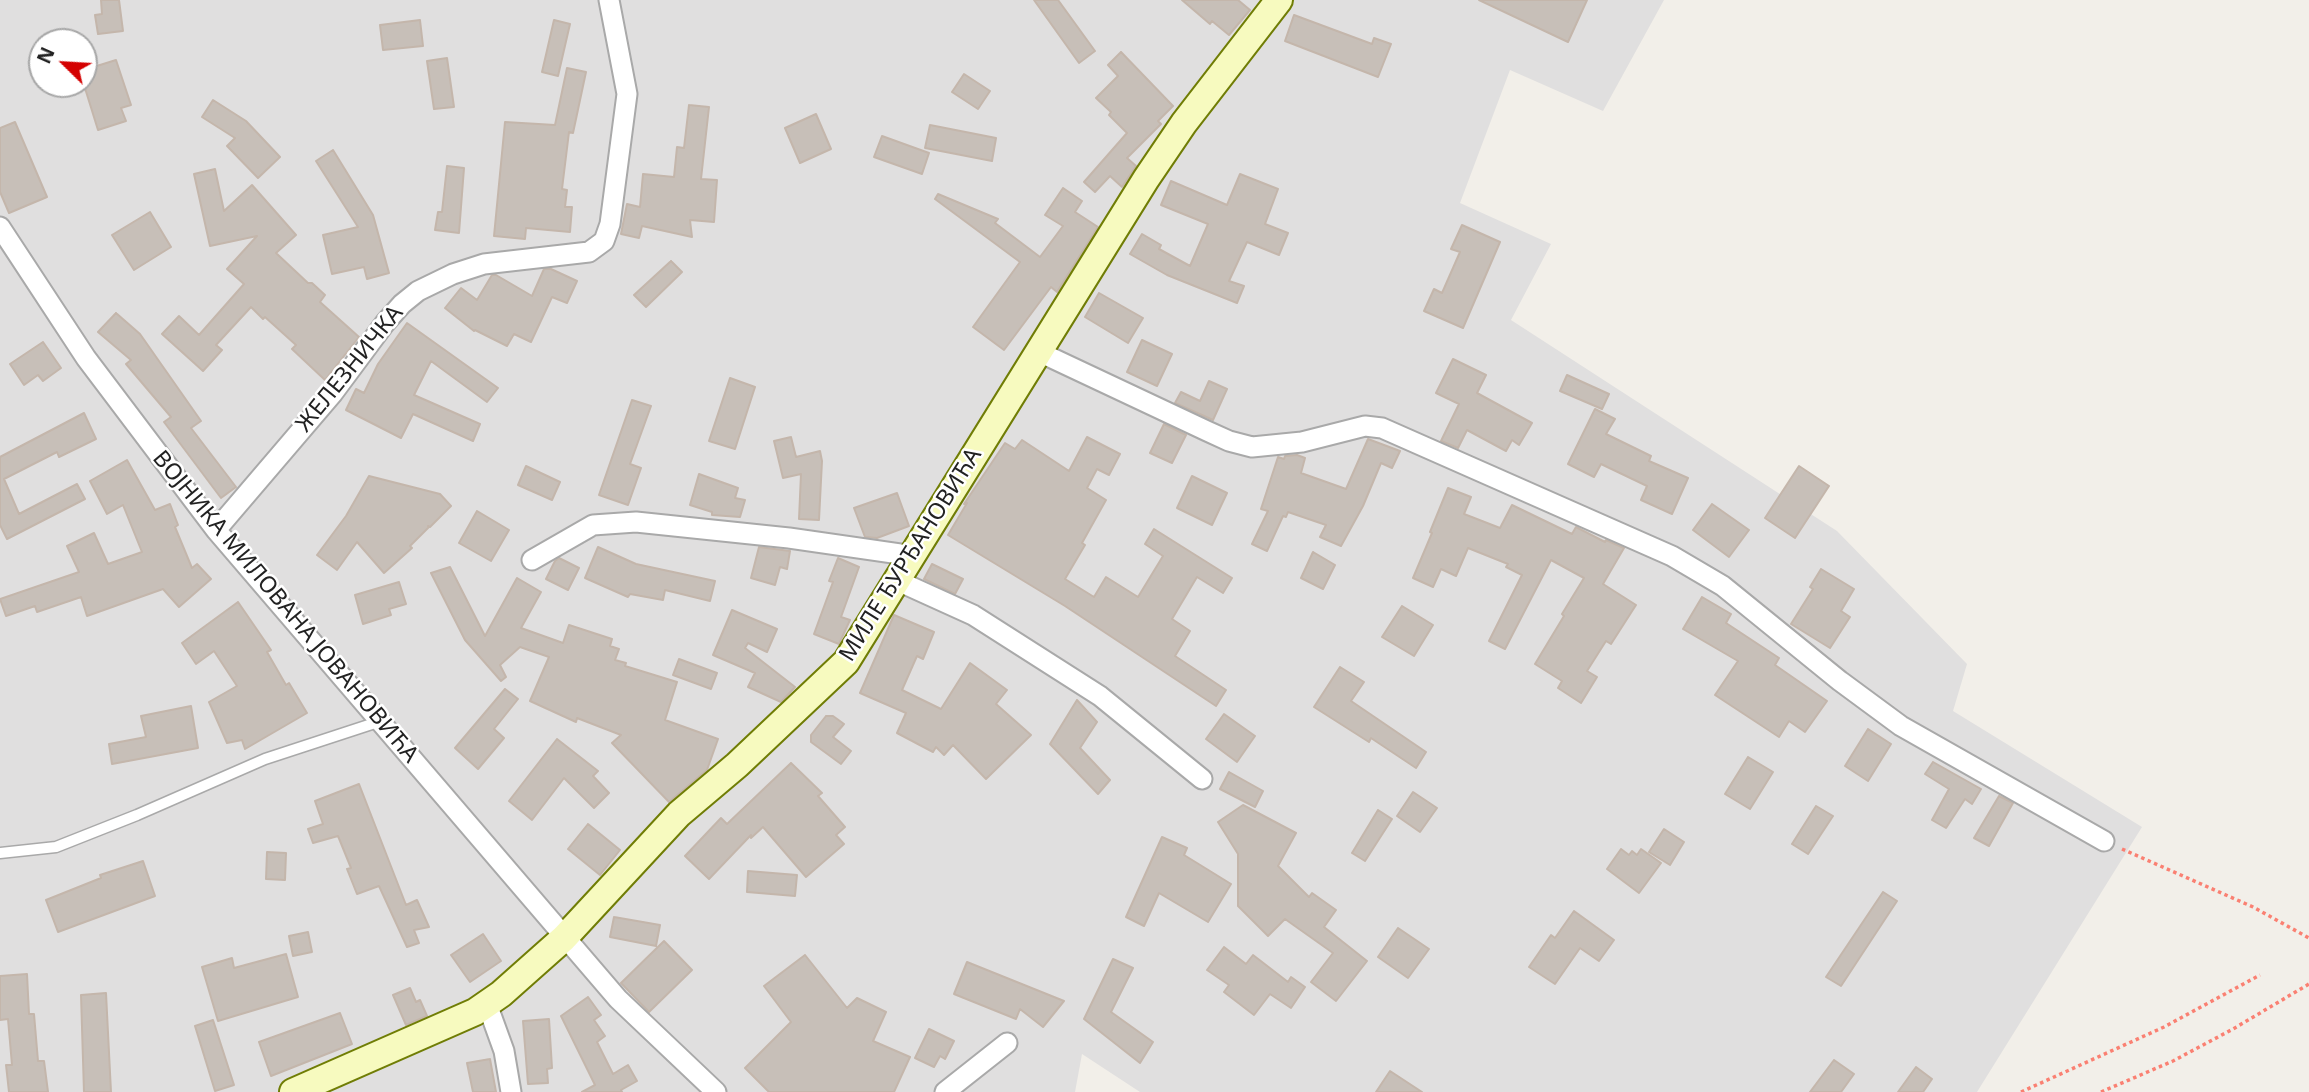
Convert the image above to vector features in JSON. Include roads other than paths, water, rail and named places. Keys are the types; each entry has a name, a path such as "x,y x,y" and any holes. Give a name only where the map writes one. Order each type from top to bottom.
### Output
{"street":[{"name":"ЖЕЛЕЗНИЧКА","path":"216,530 333,393 385,323 418,291 453,274 484,264 589,252 604,241 615,197 627,94 609,0"},
{"name":"МИЛЕ ЂУРЂАНОВИЋА","path":"293,1092 475,1012 487,1004 564,939 679,814 758,747 846,662 914,556 1037,351 1184,123 1279,0"},
{"name":"ВОЈНИКА МИЛОВАНА ЈОВАНОВИЋА","path":"0,227 86,358 216,530 564,939 618,999 716,1092"},
{"path":"1037,351 1229,441 1252,447 1302,442 1365,426 1382,429 1672,556 1723,586 1840,681 1901,726 2104,841"},
{"path":"532,560 593,525 636,522 789,538 914,556"},
{"path":"898,581 973,615 1100,696 1202,779"},
{"path":"487,1004 503,1051 511,1092"},
{"path":"945,1092 1007,1043"}],"lane":[{"path":"0,853 57,847 137,816 265,759 378,722"}]}
